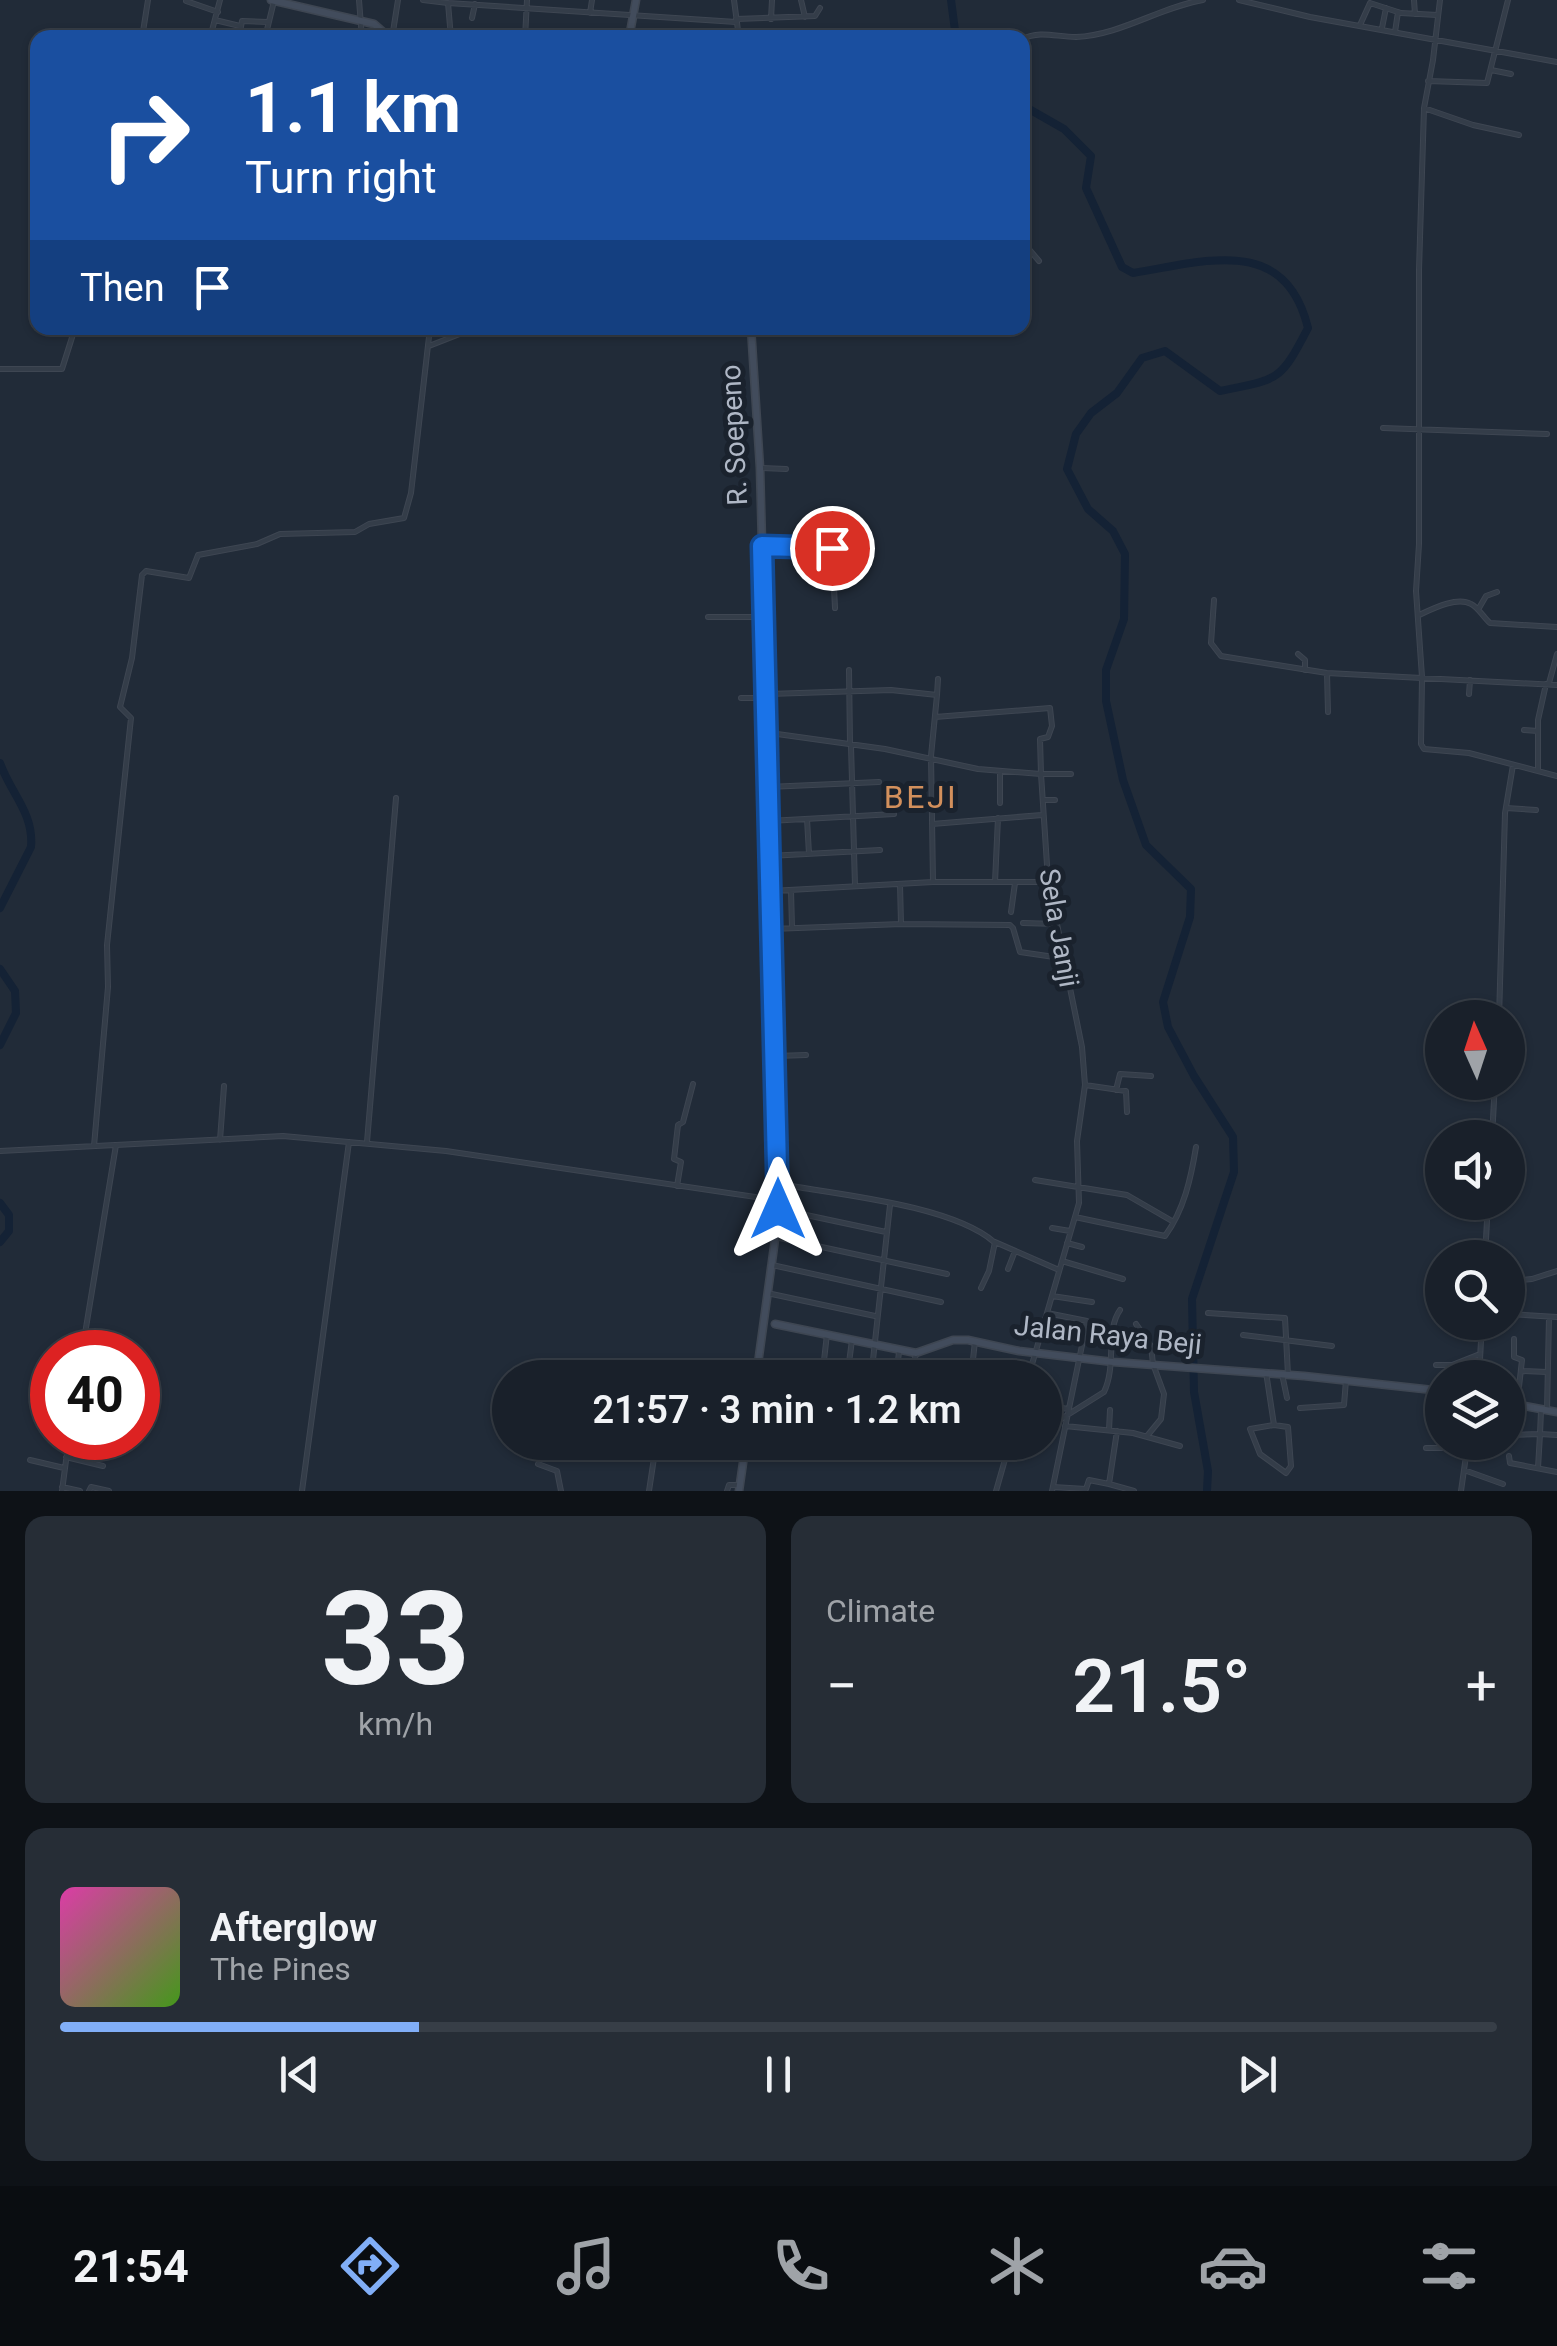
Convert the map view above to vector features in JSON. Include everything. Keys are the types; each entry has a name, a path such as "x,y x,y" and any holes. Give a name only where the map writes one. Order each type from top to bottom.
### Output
{"street":[{"path":"143,30 148,0"},
{"path":"212,30 220,0"},
{"path":"266,30 273,0 392,27"},
{"path":"359,0 361,30"},
{"path":"392,30 398,0"},
{"path":"423,0 736,21 815,16 820,8"},
{"path":"526,30 527,0"},
{"path":"590,13 592,0"},
{"path":"630,30 636,0"},
{"path":"734,0 738,30"},
{"path":"771,19 772,0"},
{"path":"801,0 805,17"},
{"path":"1030,36 1040,32 1074,37 1091,34 1203,0"},
{"path":"1239,0 1557,61"},
{"path":"1414,0 1414,14"},
{"path":"1440,0 1436,61 1424,108 1418,308 1416,592 1424,749 1469,753 1557,776"},
{"path":"1428,81 1486,83 1508,0"},
{"path":"186,1 218,12"},
{"path":"448,2 450,30"},
{"path":"472,18 478,3"},
{"path":"1360,26 1368,4 1437,16"},
{"path":"1381,29 1386,8"},
{"path":"1395,32 1398,12"},
{"path":"215,20 241,26"},
{"path":"241,30 244,21 268,22"},
{"path":"379,26 383,30"},
{"path":"1490,70 1511,74"},
{"path":"1424,108 1519,135"},
{"path":"1030,250 1039,261"},
{"path":"0,369 62,369 74,335"},
{"path":"94,1146 108,986 107,945 131,718 120,709 134,645 142,575 146,571 189,578 198,555 257,544 280,534 354,532 369,524 404,518 411,492 429,335"},
{"path":"428,346 457,335"},
{"name":"R. Soepeno","path":"751,335 760,468 779,1184 758,1360"},
{"path":"1383,428 1546,434"},
{"path":"760,468 786,468"},
{"path":"762,546 831,548 835,608"},
{"path":"1478,610 1486,596 1497,592"},
{"path":"1214,600 1211,644 1220,656 1327,673 1557,685"},
{"path":"1419,615 1463,602 1474,604 1490,623 1557,627"},
{"path":"708,617 764,617"},
{"path":"1298,654 1305,660 1305,670"},
{"path":"1538,771 1538,731 1557,654"},
{"path":"849,670 855,886"},
{"path":"1327,673 1328,712"},
{"path":"933,882 931,756 938,679"},
{"path":"1469,694 1470,680"},
{"path":"741,698 891,690 937,695"},
{"name":"Sela Janji","path":"1034,1360 1081,1186 1077,1141 1085,1085 1082,1046 1048,882 1040,739 1048,737 1052,729 1049,697"},
{"path":"935,718 1050,708"},
{"path":"1524,730 1538,731"},
{"path":"765,733 931,756 1000,772 1071,774"},
{"path":"1501,1000 1506,808 1513,766"},
{"path":"1000,772 1000,803"},
{"path":"768,787 880,782"},
{"path":"367,1144 396,798"},
{"path":"1043,800 1055,800"},
{"path":"1506,808 1536,810"},
{"path":"768,822 894,814"},
{"path":"932,824 1043,814"},
{"path":"995,882 998,818"},
{"path":"807,820 809,854"},
{"path":"770,856 880,850"},
{"path":"770,891 933,882 1048,882"},
{"path":"1012,912 1015,883"},
{"path":"900,884 902,924"},
{"path":"791,890 792,928"},
{"path":"1023,924 1057,924"},
{"path":"772,929 1010,925 1020,952 1064,958"},
{"path":"776,1056 806,1055"},
{"path":"1116,1090 1120,1074 1151,1076"},
{"path":"677,1186 682,1163 674,1159 678,1125 683,1122 693,1084"},
{"path":"1085,1085 1126,1091 1127,1112"},
{"path":"220,1140 224,1086"},
{"path":"1,1151 283,1136 349,1142 464,1154 677,1186 778,1205 887,1233"},
{"path":"302,1491 349,1142"},
{"path":"86,1330 115,1145"},
{"path":"1075,1217 1161,1237 1174,1222 1186,1192 1196,1147"},
{"path":"1035,1180 1126,1195 1174,1222"},
{"path":"779,1184 930,1212 1059,1270"},
{"path":"872,1360 890,1205"},
{"path":"1052,1228 1070,1231"},
{"path":"775,1237 946,1274"},
{"path":"981,1288 990,1272 994,1242"},
{"path":"1067,1243 1082,1247"},
{"path":"1008,1269 1015,1250"},
{"path":"1062,1261 1123,1280"},
{"path":"772,1265 941,1302"},
{"path":"1525,1279 1557,1271"},
{"path":"768,1293 877,1316"},
{"path":"1052,1296 1092,1302"},
{"path":"1062,1417 1104,1392 1113,1362 1113,1323 1120,1310"},
{"path":"762,1333 775,1324 764,1313"},
{"path":"1208,1313 1281,1316 1286,1320 1287,1398"},
{"path":"1046,1314 1086,1320 1052,1489 1086,1489 1089,1480 1134,1491"},
{"path":"1525,1315 1557,1317"},
{"path":"1538,1468 1548,1374 1549,1317"},
{"name":"Jalan Raya Beji","path":"775,1324 916,1353 953,1340 1113,1362 1266,1372 1425,1389"},
{"path":"1136,1324 1151,1346 1152,1364 1163,1388 1162,1419 1148,1436"},
{"path":"824,1360 828,1334"},
{"path":"1243,1334 1332,1346"},
{"path":"849,1360 852,1340"},
{"path":"1480,1360 1481,1340"},
{"path":"1514,1340 1514,1357 1522,1360"},
{"path":"974,1360 976,1342"},
{"path":"898,1360 899,1350"},
{"path":"915,1360 916,1353"},
{"path":"1465,1360 1480,1354"},
{"path":"1525,1370 1557,1376"},
{"path":"1266,1372 1274,1426"},
{"path":"1300,1408 1344,1405 1346,1380"},
{"path":"1525,1406 1557,1412"},
{"path":"1109,1431 1110,1410"},
{"path":"1062,1412 1067,1414"},
{"path":"1065,1426 1148,1436 1180,1446"},
{"path":"1274,1426 1288,1427 1292,1466 1286,1473 1260,1454 1250,1429 1274,1426"},
{"path":"1109,1484 1117,1431"},
{"path":"1525,1434 1557,1435"},
{"path":"30,1460 64,1468"},
{"path":"65,1460 62,1489 80,1491"},
{"path":"78,1460 103,1466"},
{"path":"649,1491 654,1460"},
{"path":"728,1491 730,1485 739,1488 743,1460"},
{"path":"996,1491 1005,1460"},
{"path":"1461,1491 1465,1460"},
{"path":"1509,1460 1557,1472"},
{"path":"538,1464 557,1471 561,1491"},
{"path":"1464,1470 1502,1484"},
{"path":"89,1491 91,1487 109,1491"}],"waterway":[{"path":"951,0 955,30"},
{"path":"1030,110 1064,129 1091,156 1086,188 1122,267 1133,273 1213,261 1261,266 1281,278 1297,298 1308,328 1291,359 1276,375 1220,391 1165,351 1142,358 1117,393 1091,413 1076,434 1067,469 1088,509 1113,531 1125,554 1124,619 1106,670 1106,701 1123,780 1146,845 1191,889 1190,917 1163,1002 1168,1027 1233,1137 1234,1172 1192,1299 1194,1392 1208,1471 1207,1491"},
{"path":"0,763 31,835 31,847 0,908"},
{"path":"0,969 15,991 16,1013 0,1045"},
{"path":"0,1203 9,1215 9,1231 0,1242"}],"district":[{"name":"BEJI","path":"921,797"}],"route":[{"path":"778,1209 762,546 832,548"}]}
